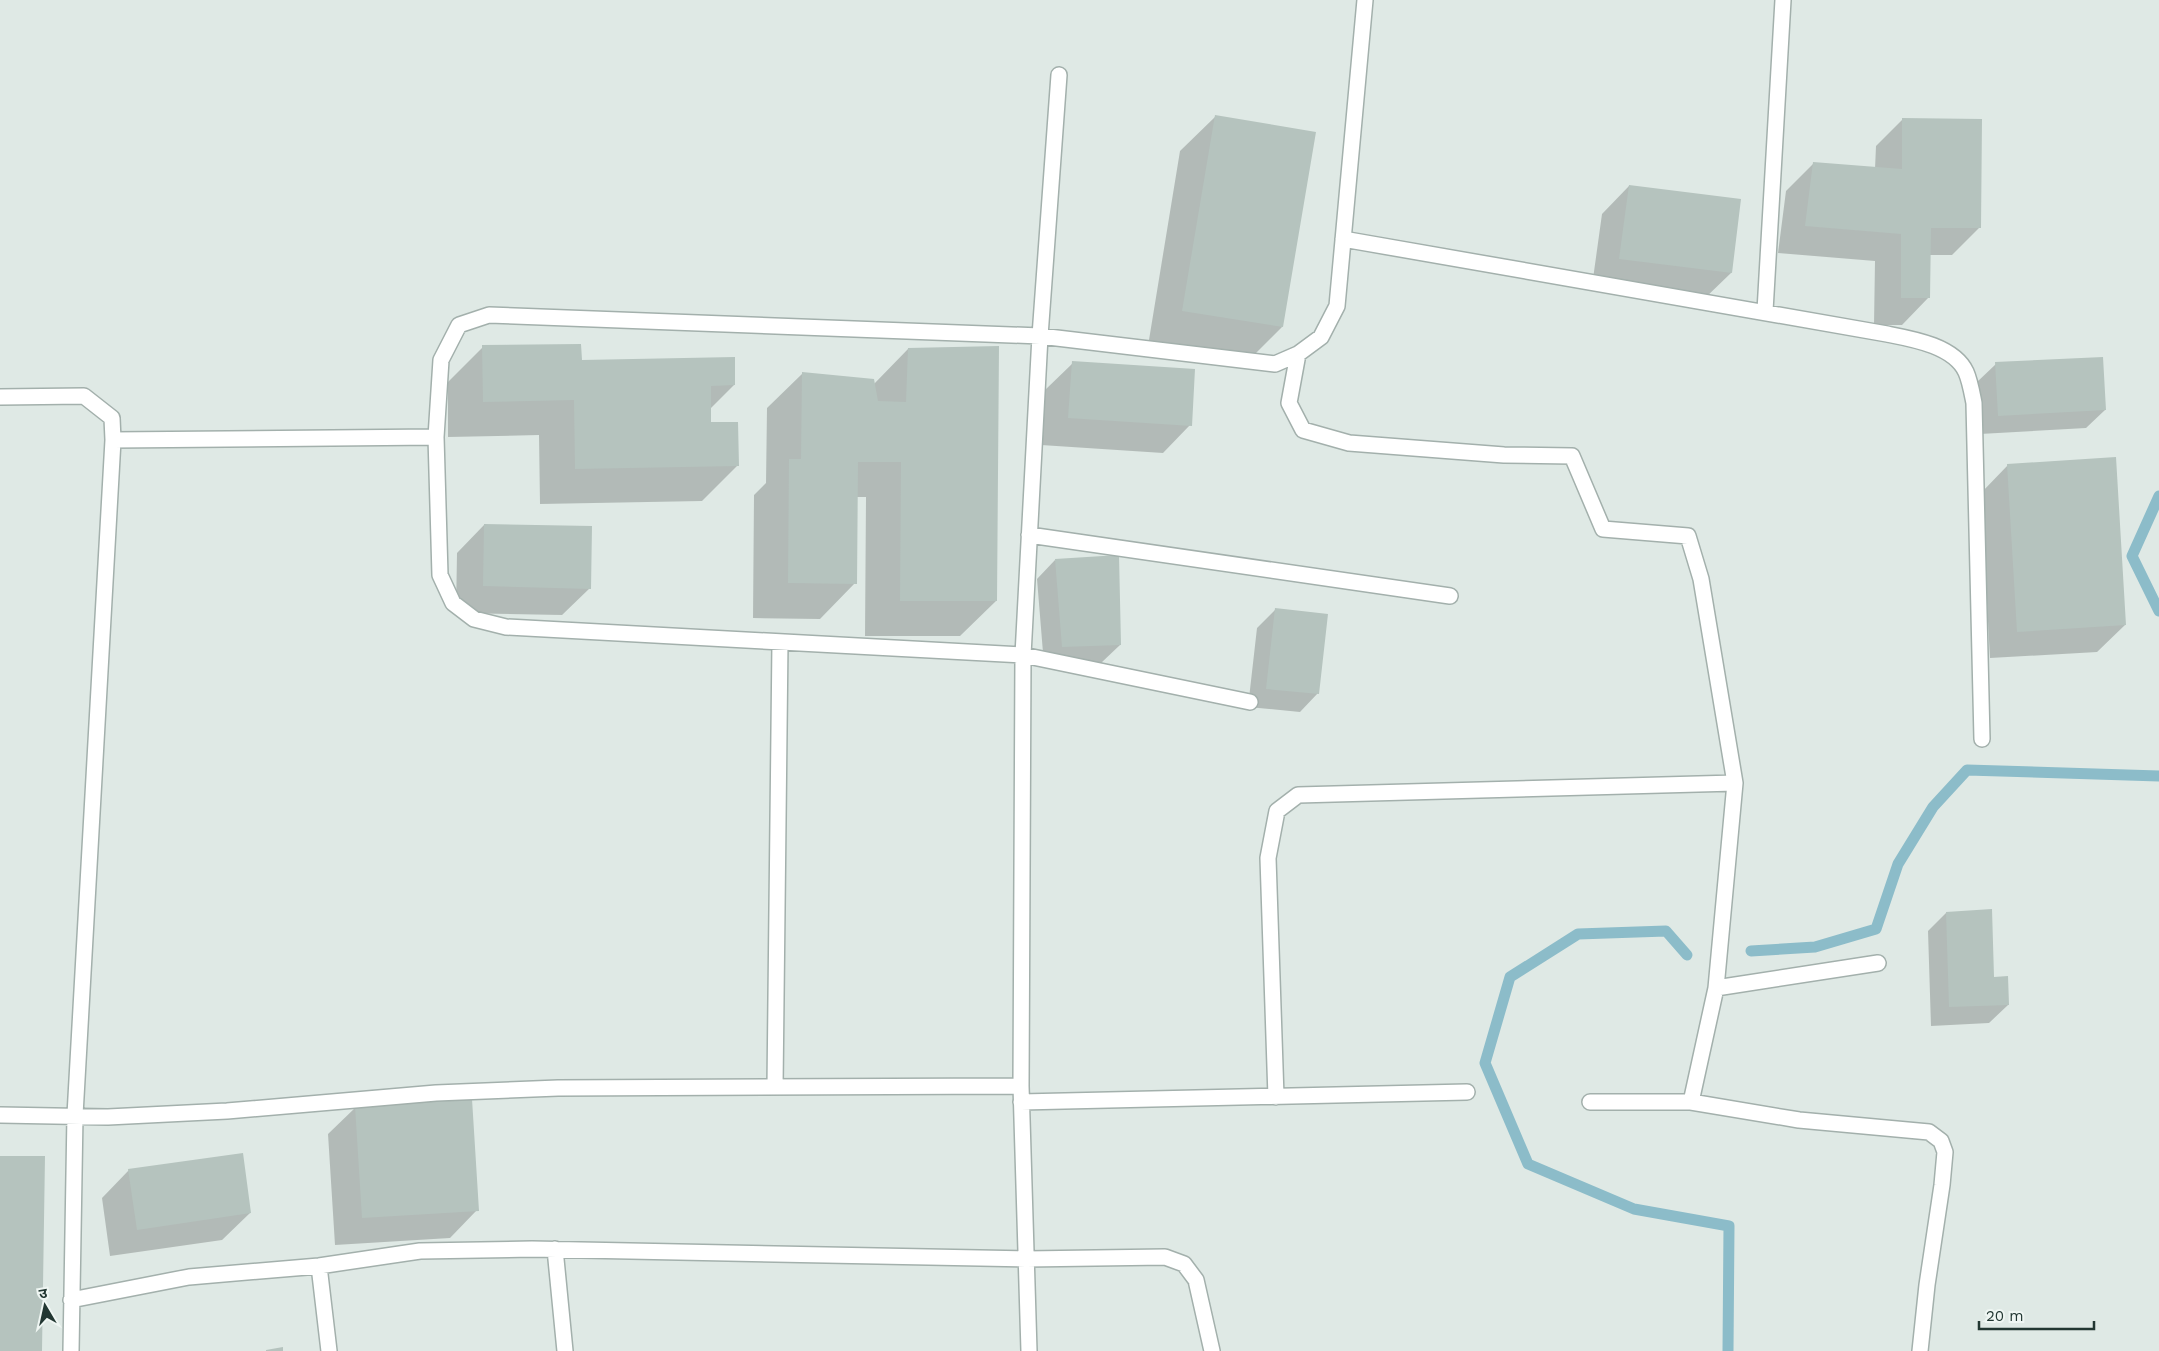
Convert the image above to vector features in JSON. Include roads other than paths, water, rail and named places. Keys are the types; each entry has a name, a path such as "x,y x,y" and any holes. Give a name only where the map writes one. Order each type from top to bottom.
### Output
{"street":[{"path":"1250,702 1023,655 506,626 474,619 453,603 440,575 436,437 441,360 459,325 489,315 1040,336 1275,364 1298,354 1321,337 1337,306 1365,0"},
{"path":"1765,311 1783,0"},
{"path":"1029,1351 1021,1102 1023,655 1040,336 1059,75"},
{"path":"1343,239 1765,311 1924,342 1949,354 1966,372 1974,403 1982,739"},
{"path":"1298,354 1289,403 1303,430 1348,443 1504,455 1572,456 1603,528 1688,536 1701,579 1735,783 1716,988 1691,1102"},
{"path":"0,397 84,396 112,418 114,440 75,1115 70,1351"},
{"path":"114,440 436,437"},
{"path":"1030,535 1450,596"},
{"path":"775,1087 780,642"},
{"path":"1276,1097 1268,858 1276,811 1298,795 1735,783"},
{"path":"1716,988 1878,963"},
{"path":"0,1115 108,1117 227,1111 436,1093 558,1088 1021,1086"},
{"path":"1021,1102 1467,1092"},
{"path":"1590,1102 1691,1102 1799,1120 1929,1132 1941,1141 1945,1152 1942,1185 1927,1285 1920,1351"},
{"path":"71,1300 189,1277 319,1266 420,1251 555,1249 1026,1258 1165,1257 1184,1264 1196,1280 1212,1351"},
{"path":"555,1249 566,1351"},
{"path":"319,1266 329,1351"}],"waterway":[{"path":"2159,496 2132,556 2159,611"},
{"path":"1751,951 1815,947 1876,929 1898,864 1933,807 1967,770 2159,776"},
{"path":"1687,955 1666,931 1578,934 1510,977 1485,1063 1528,1164 1634,1209 1729,1226 1728,1351"}]}
